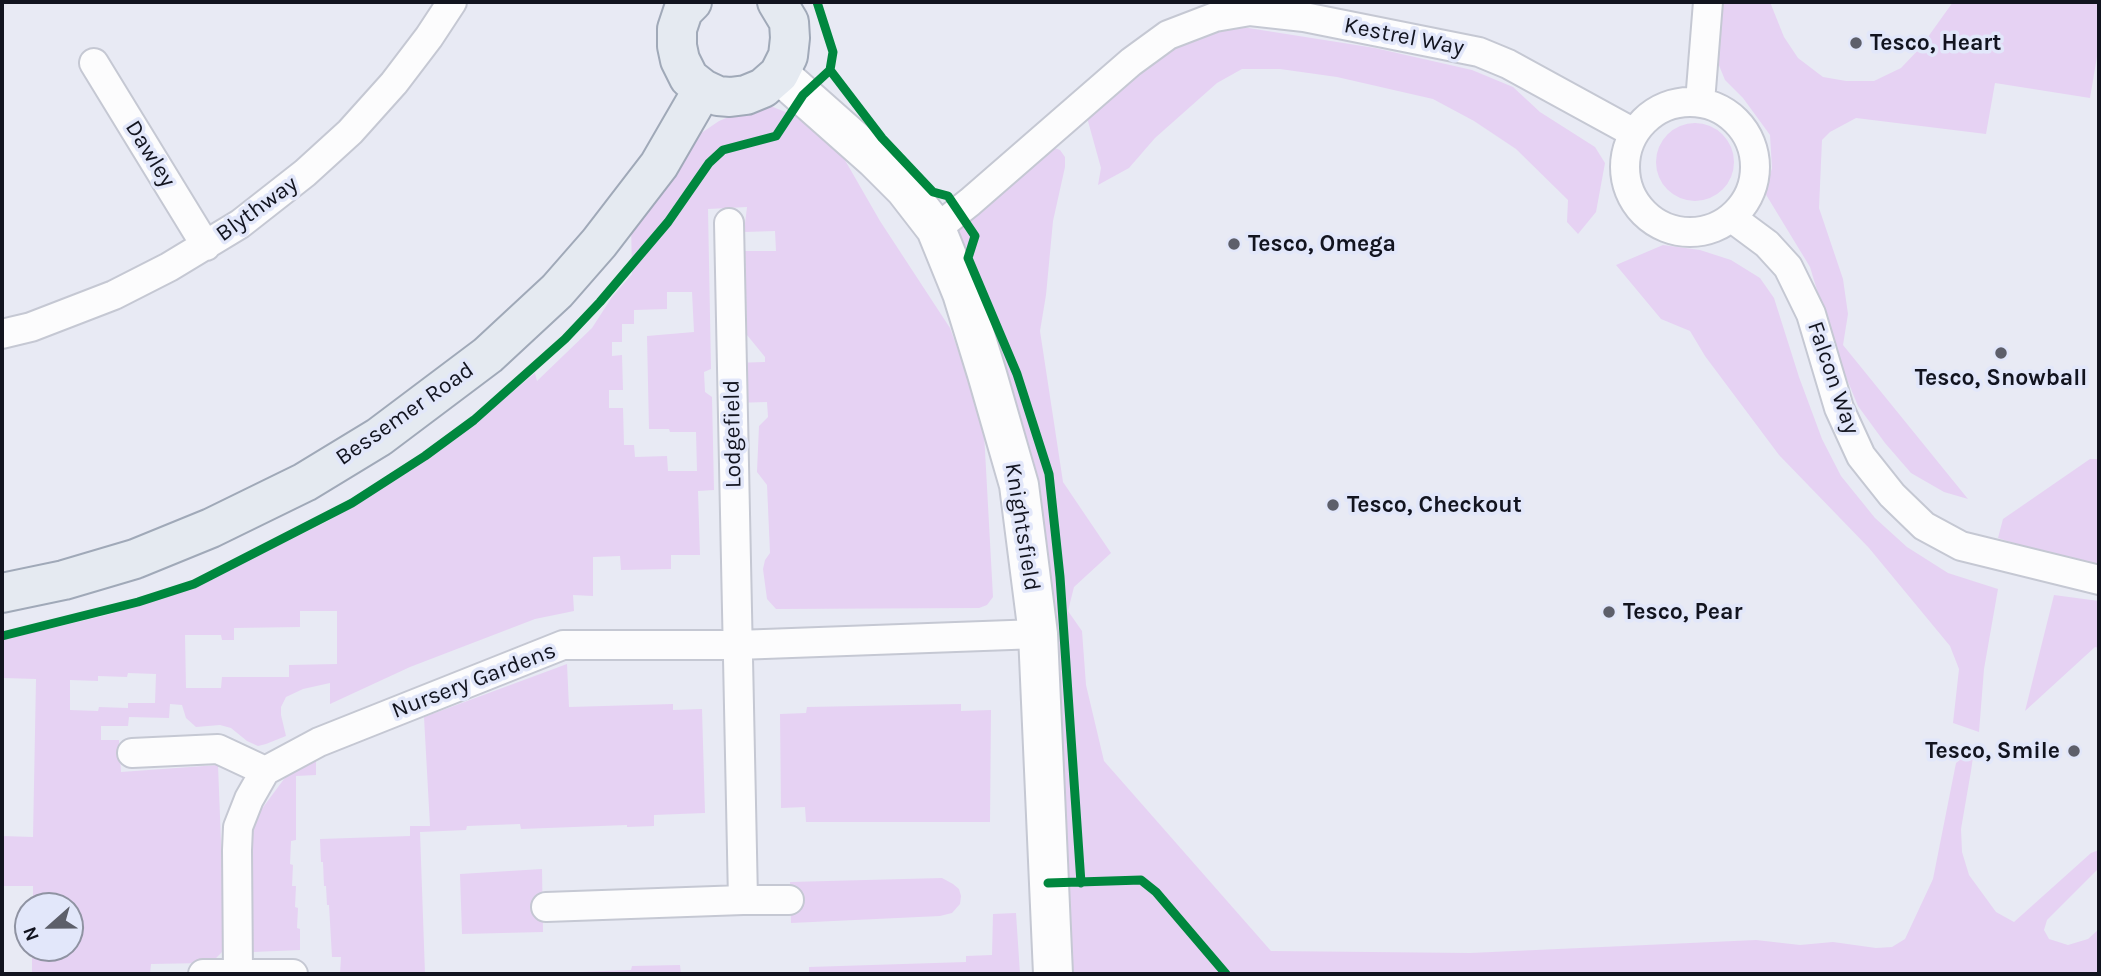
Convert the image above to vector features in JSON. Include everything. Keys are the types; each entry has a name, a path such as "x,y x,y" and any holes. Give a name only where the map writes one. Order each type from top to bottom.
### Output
{"main road":[{"path":"682,5 677,29 680,60 690,78 703,89 718,96 746,95 763,88 779,74 788,56 790,38 789,22 781,4"},
{"name":"Bessemer Road","path":"2,593 64,580 111,566 211,528 305,482 379,437 488,355 557,291 599,243 659,165 703,89"}],"street":[{"name":"Blythway","path":"2,334 31,327 114,295 206,246 240,224 305,173 350,132 400,76 452,2"},
{"path":"1700,102 1708,2"},
{"name":"Kestrel Way","path":"936,229 971,202 1131,62 1168,34 1214,17 1250,11 1304,18 1479,52 1508,64 1634,132"},
{"name":"Dawley","path":"94,63 206,246"},
{"name":"Knightsfield","path":"779,74 905,189 936,229 962,293 1019,485 1038,634 1053,974"},
{"path":"1681,102 1700,102 1721,109 1738,122 1750,140 1756,161 1754,183 1746,202 1732,218 1714,229 1693,233 1673,231 1654,222 1639,208 1629,191 1625,171 1626,151 1634,132 1647,118 1663,107 1681,102"},
{"name":"Falcon Way","path":"1732,218 1767,244 1788,267 1811,314 1839,408 1861,456 1892,495 1924,526 1961,546 2099,580"},
{"name":"Lodgefield","path":"729,223 743,900"},
{"path":"737,645 1038,634"},
{"name":"Nursery Gardens","path":"265,771 319,742 563,645 737,645"},
{"path":"132,752 218,749 265,771 249,799 238,827 238,973"},
{"path":"546,907 789,900"},
{"path":"203,974 293,974"}],"shaded area":[{"path":"1714,2 1770,2 1784,37 1798,58 1823,77 1846,81 1874,81 1901,68 1920,48 1953,2 2099,2 2099,45 2090,98 1995,83 1986,134 1856,118 1830,132 1822,140 1819,208 1843,279 1848,314 1843,345 1968,499 1944,492 1911,473 1858,406 1835,350 1810,267 1765,193 1772,168 1770,135 1743,98 1725,80 1713,51"},
{"path":"1242,27 1375,48 1472,70 1513,87 1540,112 1595,147 1605,163 1596,212 1578,234 1567,222 1568,200 1516,149 1474,121 1433,99 1337,77 1280,69 1242,69 1217,83 1155,138 1129,168 1098,185 1101,168 1086,114 1174,45 1209,32"},
{"path":"755,106 773,107 793,115 815,130 842,155 880,221 950,328 979,395 983,414 993,597 987,605 979,608 776,609 767,599 763,569 770,553 767,485 757,472 759,426 768,417 767,402 733,403 732,363 765,362 765,357 747,335 745,251 776,251 775,231 744,232 747,207 708,209 711,369 704,372 705,392 712,397 714,490 698,491 700,555 671,555 671,569 621,570 620,556 593,557 593,596 573,595 574,611 535,619 410,667 330,704 330,683 303,689 286,697 281,707 286,736 266,744 258,746 231,728 220,725 196,727 186,718 182,705 170,704 169,718 129,717 128,726 101,726 101,740 119,740 121,772 218,765 225,945 213,961 151,964 150,974 32,974 32,962 84,962 84,892 33,892 33,886 2,886 2,836 33,837 36,679 4,678 2,777 2,640 111,614 193,588 328,521 453,441 535,373 537,381 592,328 612,297 632,274 631,222 694,138 719,121","holes":["667,292 692,292 694,332 647,336 649,429 696,432 697,471 668,471 667,456 635,457 634,445 624,445 623,408 609,408 609,390 623,390 622,355 612,356 612,342 622,342 622,324 634,324 634,310 667,309","300,611 337,611 337,664 289,665 289,677 222,677 221,688 186,688 185,635 221,635 222,640 234,640 234,628 300,627","128,673 156,674 155,703 128,703 128,708 99,707 98,711 70,710 70,680 98,681 98,676 127,677"]},
{"path":"1695,123 1710,126 1723,134 1731,147 1734,162 1731,177 1723,190 1710,198 1695,201 1680,198 1667,190 1659,177 1656,162 1659,147 1667,134 1680,126"},
{"path":"1050,146 1060,150 1065,157 1065,167 1053,221 1040,331 1063,482 1111,553 1074,587 1068,611 1082,631 1086,685 1104,761 1271,951 1470,953 1756,940 1800,945 1833,942 1876,948 1892,947 1905,939 1933,879 1956,763 1970,752 1973,757 1961,829 1962,852 1969,875 1996,912 2014,922 2091,853 2099,850 2099,868 2047,920 2044,930 2049,939 2068,945 2088,939 2099,929 2099,974 1048,974 1028,591 948,225"},
{"path":"1663,245 1700,250 1731,260 1760,278 1774,298 1822,439 1841,476 1875,518 1907,547 1948,573 1998,589 1984,669 1979,732 1953,723 1959,669 1950,646 1869,548 1779,455 1705,356 1690,331 1661,319 1616,265"},
{"path":"2090,459 2099,459 2099,569 1998,538 2003,519"},
{"path":"2054,595 2099,601 2099,648 2095,647 2025,711"},
{"path":"567,664 569,707 673,704 673,710 702,709 705,813 654,815 654,826 521,829 520,824 467,826 466,830 420,832 425,974 340,974 341,957 332,957 329,905 324,886 320,839 410,836 410,826 430,826 424,717"},
{"path":"961,704 961,711 991,710 990,822 806,822 805,807 781,808 780,714 806,713 807,707"},
{"path":"316,758 316,775 296,776 296,840 291,841 290,864 293,865 292,886 296,886 295,907 298,908 300,950 253,952 252,832 261,810 284,779"},
{"path":"542,869 543,932 462,934 460,874"},
{"path":"942,878 959,889 961,896 960,904 952,913 940,916 791,923 790,882"},
{"path":"1016,913 1020,974 776,974 809,973 809,967 966,962 966,956 992,955 993,914"},
{"path":"680,965 681,974 525,974 631,970 632,966"},
{"path":"471,972 471,974 425,974"}],"cycle path":[{"path":"2,636 138,602 194,584 352,503 425,456 474,420 565,339 600,302 668,222 709,163 723,150 776,136 803,95 830,70 833,52 817,2"},
{"path":"830,70 882,138 933,192 948,196 975,236 968,258 1017,374 1049,474 1060,577 1081,883"},
{"path":"1048,883 1141,880 1156,892 1226,974"}],"place":[{"name":"Tesco, Heart","path":"1856,43"},
{"name":"Tesco, Omega","path":"1234,244"},
{"name":"Tesco, Snowball","path":"2001,353"},
{"name":"Tesco, Checkout","path":"1333,505"},
{"name":"Tesco, Pear","path":"1609,612"},
{"name":"Tesco, Smile","path":"2074,751"}]}
